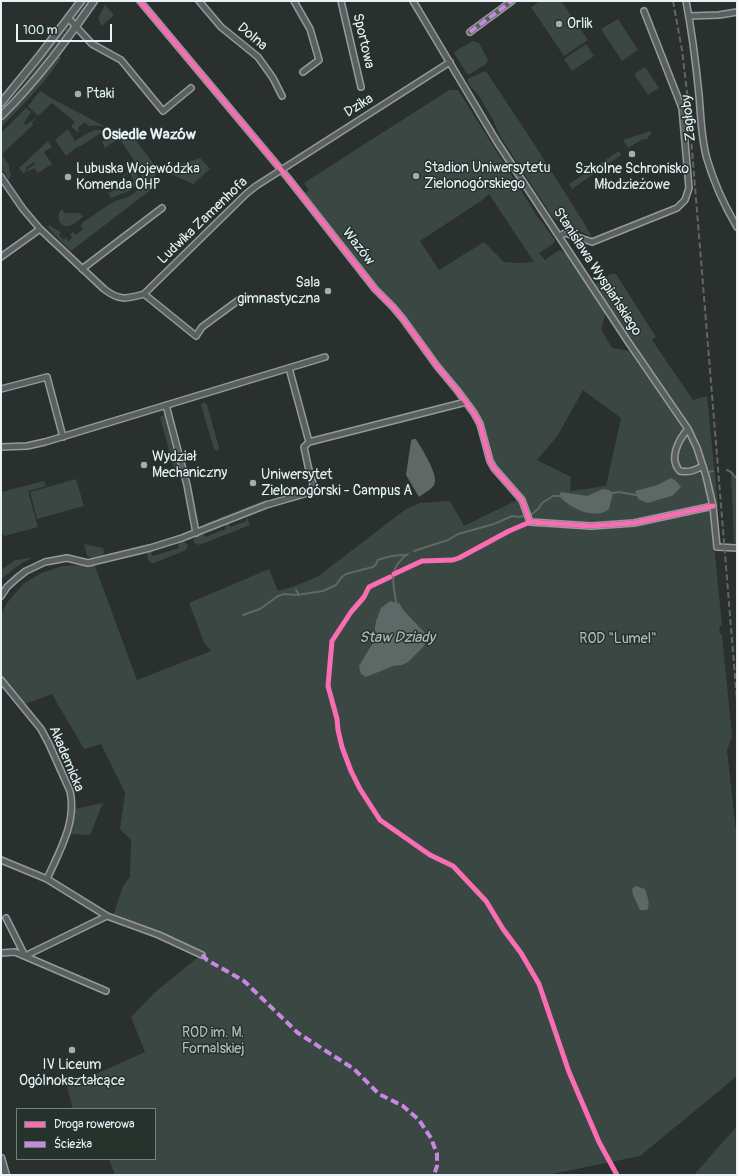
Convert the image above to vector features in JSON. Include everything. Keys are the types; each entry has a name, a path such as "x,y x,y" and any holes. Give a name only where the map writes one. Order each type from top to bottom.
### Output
{"street":[{"path":"1,103 81,1"},
{"path":"1,116 29,86 76,27 94,1"},
{"name":"Wazów","path":"140,1 281,169 375,289 403,319 437,366 466,402 480,424 490,461 494,468 517,493 530,521 591,526 634,523 713,506"},
{"name":"Dolna","path":"199,1 221,27 258,57 273,78 282,96"},
{"path":"294,1 308,24 319,60 303,72"},
{"name":"Sportowa","path":"341,1 361,88"},
{"name":"Stanisława Wyspiańskiego","path":"413,1 493,136 638,356 688,428 703,466 713,506 717,547 737,548"},
{"path":"470,32 512,1"},
{"name":"Zagłoby","path":"686,1 699,96 703,139 707,159 722,200 737,227"},
{"path":"559,236 565,233 592,242 677,208 685,200 689,181 682,108 644,11"},
{"path":"689,16 719,16 737,12"},
{"path":"69,18 92,44 121,60 163,111 191,88"},
{"name":"Dzika","path":"281,169 450,62"},
{"name":"Ludwika Zamenhofa","path":"144,294 246,194 281,169"},
{"path":"1,177 23,209 40,229 111,295 126,299 144,294 196,336 202,327 240,299"},
{"path":"82,269 162,208"},
{"path":"1,257 40,229"},
{"path":"1,447 27,446 63,437 325,357"},
{"path":"290,368 309,442"},
{"path":"1,389 47,377 63,437"},
{"path":"1,596 7,587 26,571 45,562 67,558 88,563 162,544 270,504 311,492 313,484 304,447 309,442 466,402"},
{"path":"166,406 188,489 196,532"},
{"path":"688,428 677,448 674,461 680,471 684,472 690,472 703,466"},
{"name":"Akademicka","path":"1,680 29,713 45,736 70,791 70,820 66,837 47,879"},
{"path":"1,860 47,879 107,916 158,935 202,955"},
{"path":"25,956 107,916"},
{"path":"6,918 25,956"},
{"path":"1,953 14,952 106,991"},
{"path":"1,1158 6,1175"}],"green space":[{"path":"85,1 89,1 72,25 39,67 3,107 62,33"},
{"name":"Orlik","path":"540,1 561,1 588,40 564,56 531,7"},
{"path":"105,5 114,15 102,26 98,18"},
{"path":"618,19 638,50 622,61 601,29"},
{"path":"473,41 479,43 488,60 486,64 470,74 467,74 454,53"},
{"path":"586,44 594,56 572,71 564,59"},
{"path":"59,56 61,58 41,85 1,127 1,122 23,99"},
{"path":"645,67 659,88 648,95 634,74"},
{"path":"486,71 536,147 592,237 553,218 500,136 493,120 479,96 470,86 467,79"},
{"path":"449,90 458,90 537,216 554,239 555,242 553,244 539,253 545,260 559,250 567,254 606,312 601,329 612,348 629,351 680,424 692,445 705,478 710,504 722,625 719,628 722,635 732,736 727,750 737,840 737,1076 640,1156 547,1175 115,1175 109,1160 156,1160 156,1108 73,1108 67,1087 145,1052 131,1017 154,993 198,957 112,919 123,886 130,877 131,840 120,829 125,793 101,744 84,749 52,694 25,704 1,679 1,615 6,604 23,584 41,573 63,566 80,565 93,561 137,680 211,651 204,642 189,603 269,569 278,591 317,577 406,509 420,503 450,501 464,526 519,499 489,460 475,413 396,310 377,292 303,194 309,190 304,183","holes":["489,194 534,262 504,262 484,242 439,270 420,241 481,201","583,390 621,418 606,486 570,491 571,477 537,460 558,435","665,481 676,490 672,496 648,503 657,485","390,601 399,603 405,612 402,665 360,666 372,643 376,620 380,611"]},
{"path":"40,91 104,126 130,133 157,168 153,188 71,251 47,227 49,225 61,232 59,236 64,240 66,237 68,241 72,238 70,234 73,232 76,235 83,229 81,226 83,222 116,201 131,196 135,193 140,186 141,177 139,168 120,140 107,128 102,126 88,126 85,122 78,128 79,131 77,132 71,126 75,122 52,103 38,116 28,106"},
{"path":"26,108 31,112 24,123 26,125 36,117 32,122 33,125 2,154 9,166 11,175 9,180 1,168 1,133"},
{"path":"68,129 75,141 96,130 104,131 79,147 78,146 66,156 55,140"},
{"path":"104,131 115,141 105,148 102,142 109,137"},
{"path":"650,131 652,132 647,139 643,139 628,148 623,140"},
{"path":"48,141 52,147 44,152 52,164 38,173 34,168 27,172 28,169 35,164 34,162 26,168 27,169 24,174 19,168"},
{"path":"619,151 621,155 572,189 569,184"},
{"path":"200,158 210,169 193,184 162,170"},
{"path":"135,169 138,176 138,182 132,190 111,198 108,193 120,188 121,191 128,187 127,184 134,181 130,173 123,177 122,176"},
{"path":"62,209 64,213 80,213 83,217 68,226 63,225 59,219 59,214"},
{"path":"611,274 616,274 656,337 652,340 693,400 707,396 718,506 714,506 689,424 594,285"},
{"path":"204,402 207,405 219,448 217,451 214,449 201,405"},
{"path":"165,414 181,471 176,476 160,417"},
{"path":"731,473 737,482 737,543 734,543"},
{"path":"76,479 84,506 37,519 30,492"},
{"path":"44,481 46,486 28,491 38,527 4,536 1,531 1,492"},
{"path":"267,499 268,501 203,526 204,524"},
{"path":"247,517 250,525 199,545 194,543 193,540 196,536 203,533 205,537 226,529 225,524 228,523 230,527 247,521"},
{"path":"183,541 188,545 186,550 154,563 148,560 147,554 149,551 153,556 179,548 178,543"},
{"path":"84,544 103,548 103,555 93,558 87,556"},
{"path":"32,558 21,564 1,579 1,570 15,560"},
{"path":"103,803 90,835 65,834 70,810"},
{"path":"737,1126 737,1175 694,1175"}],"water":[{"path":"416,439 429,462 435,481 431,488 419,497 406,475 411,441"},
{"path":"671,478 681,487 672,496 648,503 638,499 635,491 657,485"},
{"path":"603,489 609,490 613,493 609,509 597,514 583,512 576,509 559,496 561,492 587,496"},
{"name":"Staw Dziady","path":"390,601 399,603 405,612 427,635 424,646 408,662 402,665 393,666 366,677 361,674 359,666 372,644 376,621 381,608"},
{"path":"636,886 645,889 649,902 647,910 640,910 633,895 632,889"}],"waterway":[{"path":"727,470 737,479"},
{"path":"709,472 713,471"},
{"path":"613,493 619,492 636,495"},
{"path":"414,551 448,540 458,534 494,524 512,516 519,517 532,514 542,503 553,496 559,496"},
{"path":"396,602 393,576 397,565 408,554"},
{"path":"243,615 260,609 278,596 284,594 297,595 323,591 336,585 346,574 373,567 378,560 392,556 406,555"},
{"path":"296,590 299,595"}],"railway":[{"path":"673,1 682,50 688,101 737,701"}],"marked path":[{"path":"470,32 512,1"},
{"path":"202,955 207,960 244,981 298,1033 354,1069 379,1094 403,1106 419,1120 431,1138 437,1154 437,1166 434,1175"}],"cycle path":[{"path":"140,1 288,178 375,289 403,319 437,366 457,390 480,424 490,461 494,468 522,500 530,522"},
{"path":"394,574 422,561 453,560 459,558 509,531 530,522 591,526 634,523 713,506"},
{"path":"390,577 369,587 364,597 351,612 332,641 328,686 337,719 342,747 351,771 360,789 380,820 430,855 453,866 486,901 503,929 521,953 539,984 569,1072 599,1142 617,1175"}],"place":[{"name":"Orlik","path":"559,24"},
{"name":"Ptaki","path":"78,94"},
{"name":"Szkolne Schronisko Młodzieżowe","path":"632,154"},
{"name":"Stadion Uniwersytetu Zielonogórskiego","path":"416,176"},
{"name":"Lubuska Wojewódzka Komenda OHP","path":"68,177"},
{"name":"Sala gimnastyczna","path":"328,291"},
{"name":"Wydział Mechaniczny","path":"144,465"},
{"name":"Uniwersytet Zielonogórski - Campus A","path":"253,483"},
{"name":"IV Liceum Ogólnokształcące","path":"72,1050"}],"district":[{"name":"Osiedle Wazów","path":"149,135"}],"park label":[{"name":"ROD \"Lumel\"","path":"618,639"},
{"name":"ROD im. M. Fornalskiej","path":"213,1042"}]}
